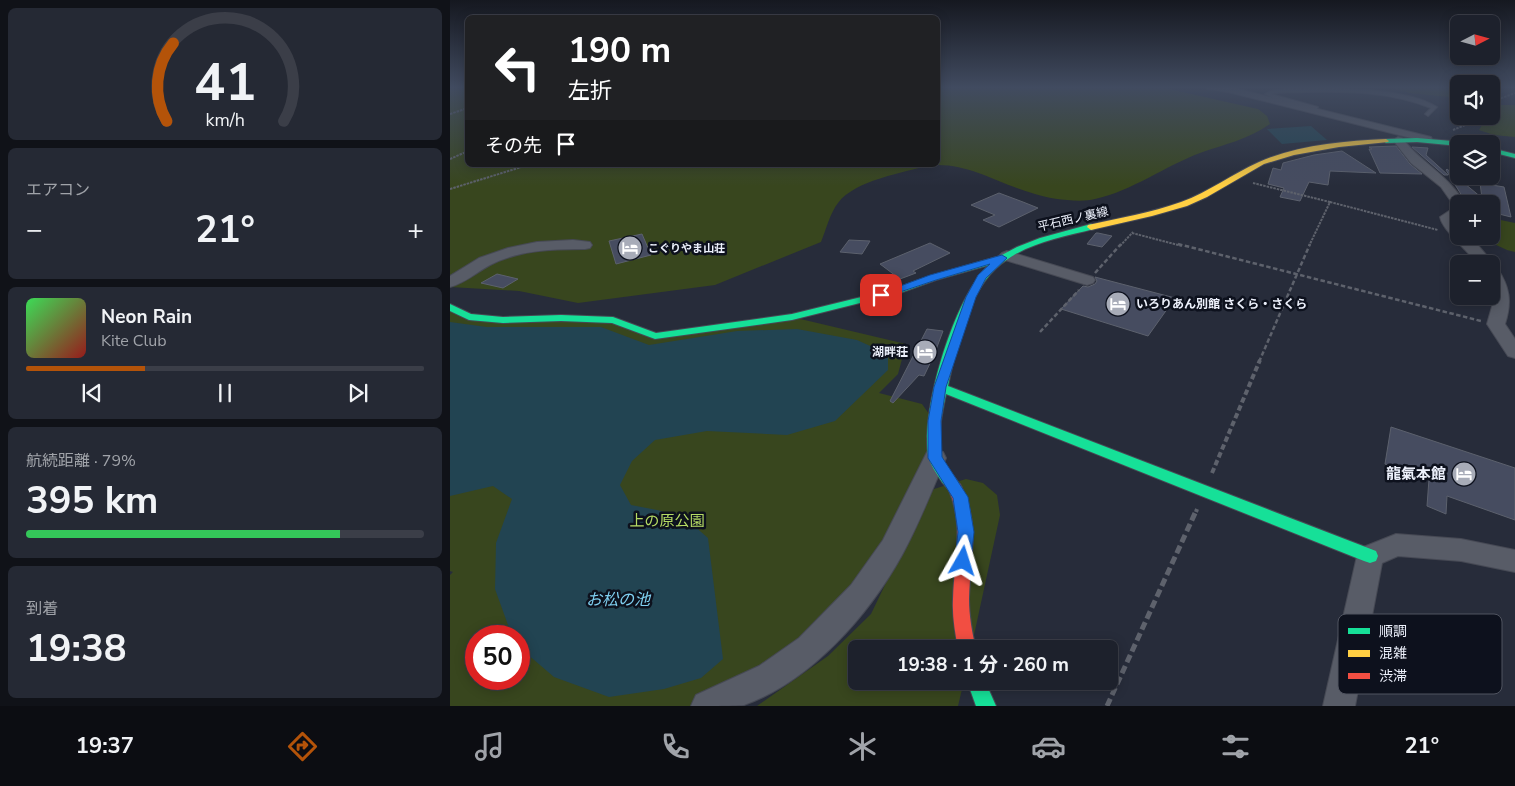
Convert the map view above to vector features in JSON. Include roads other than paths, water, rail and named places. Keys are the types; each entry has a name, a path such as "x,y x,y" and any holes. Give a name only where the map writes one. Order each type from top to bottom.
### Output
{"main road":[{"name":"平石西ノ裏線","path":"935,458 934,421 940,387 971,297 982,277 1005,257 1044,238 1147,216 1185,204 1209,194 1264,162 1300,152 1335,146 1398,140 1426,139 1450,142"},
{"path":"1500,152 1515,156"},
{"path":"450,307 469,317 504,320 561,318 613,320 655,336 792,317 897,292 933,278 1005,257"},
{"path":"940,387 1370,556"},
{"path":"935,458 960,497 966,532 960,625 964,640"},
{"path":"979,690 986,706"}],"street":[{"path":"1351,120 1426,139"},
{"path":"1398,140 1418,164 1442,179 1452,188 1455,195"},
{"path":"450,282 489,260 516,249 551,244 585,245"},
{"path":"1471,245 1479,255"},
{"path":"1005,257 1087,280"},
{"path":"1500,282 1502,307 1496,324 1515,352"},
{"path":"707,706 770,677 810,648 861,594 892,548 935,458"},
{"path":"1358,614 1370,556 1396,545 1461,550 1515,561"}],"water":[{"path":"1311,126 1327,140 1282,144 1267,129"},
{"name":"お松の池","path":"450,322 487,327 601,327 649,345 737,331 797,329 857,340 888,354 888,370 835,421 787,435 707,431 655,440 632,461 620,485 631,505 685,518 708,538 723,659 701,678 664,689 609,697 554,677 530,656 530,625 508,625 495,589 496,543 512,499 493,486 450,496"}],"place":[{"name":"こぐりやま山荘","path":"630,248"},
{"name":"いろりあん別館 さくら・さくら","path":"1118,304"},
{"name":"湖畔荘","path":"925,352"},
{"name":"龍氣本館","path":"1464,474"}],"park label":[{"name":"上の原公園","path":"667,521"}]}
